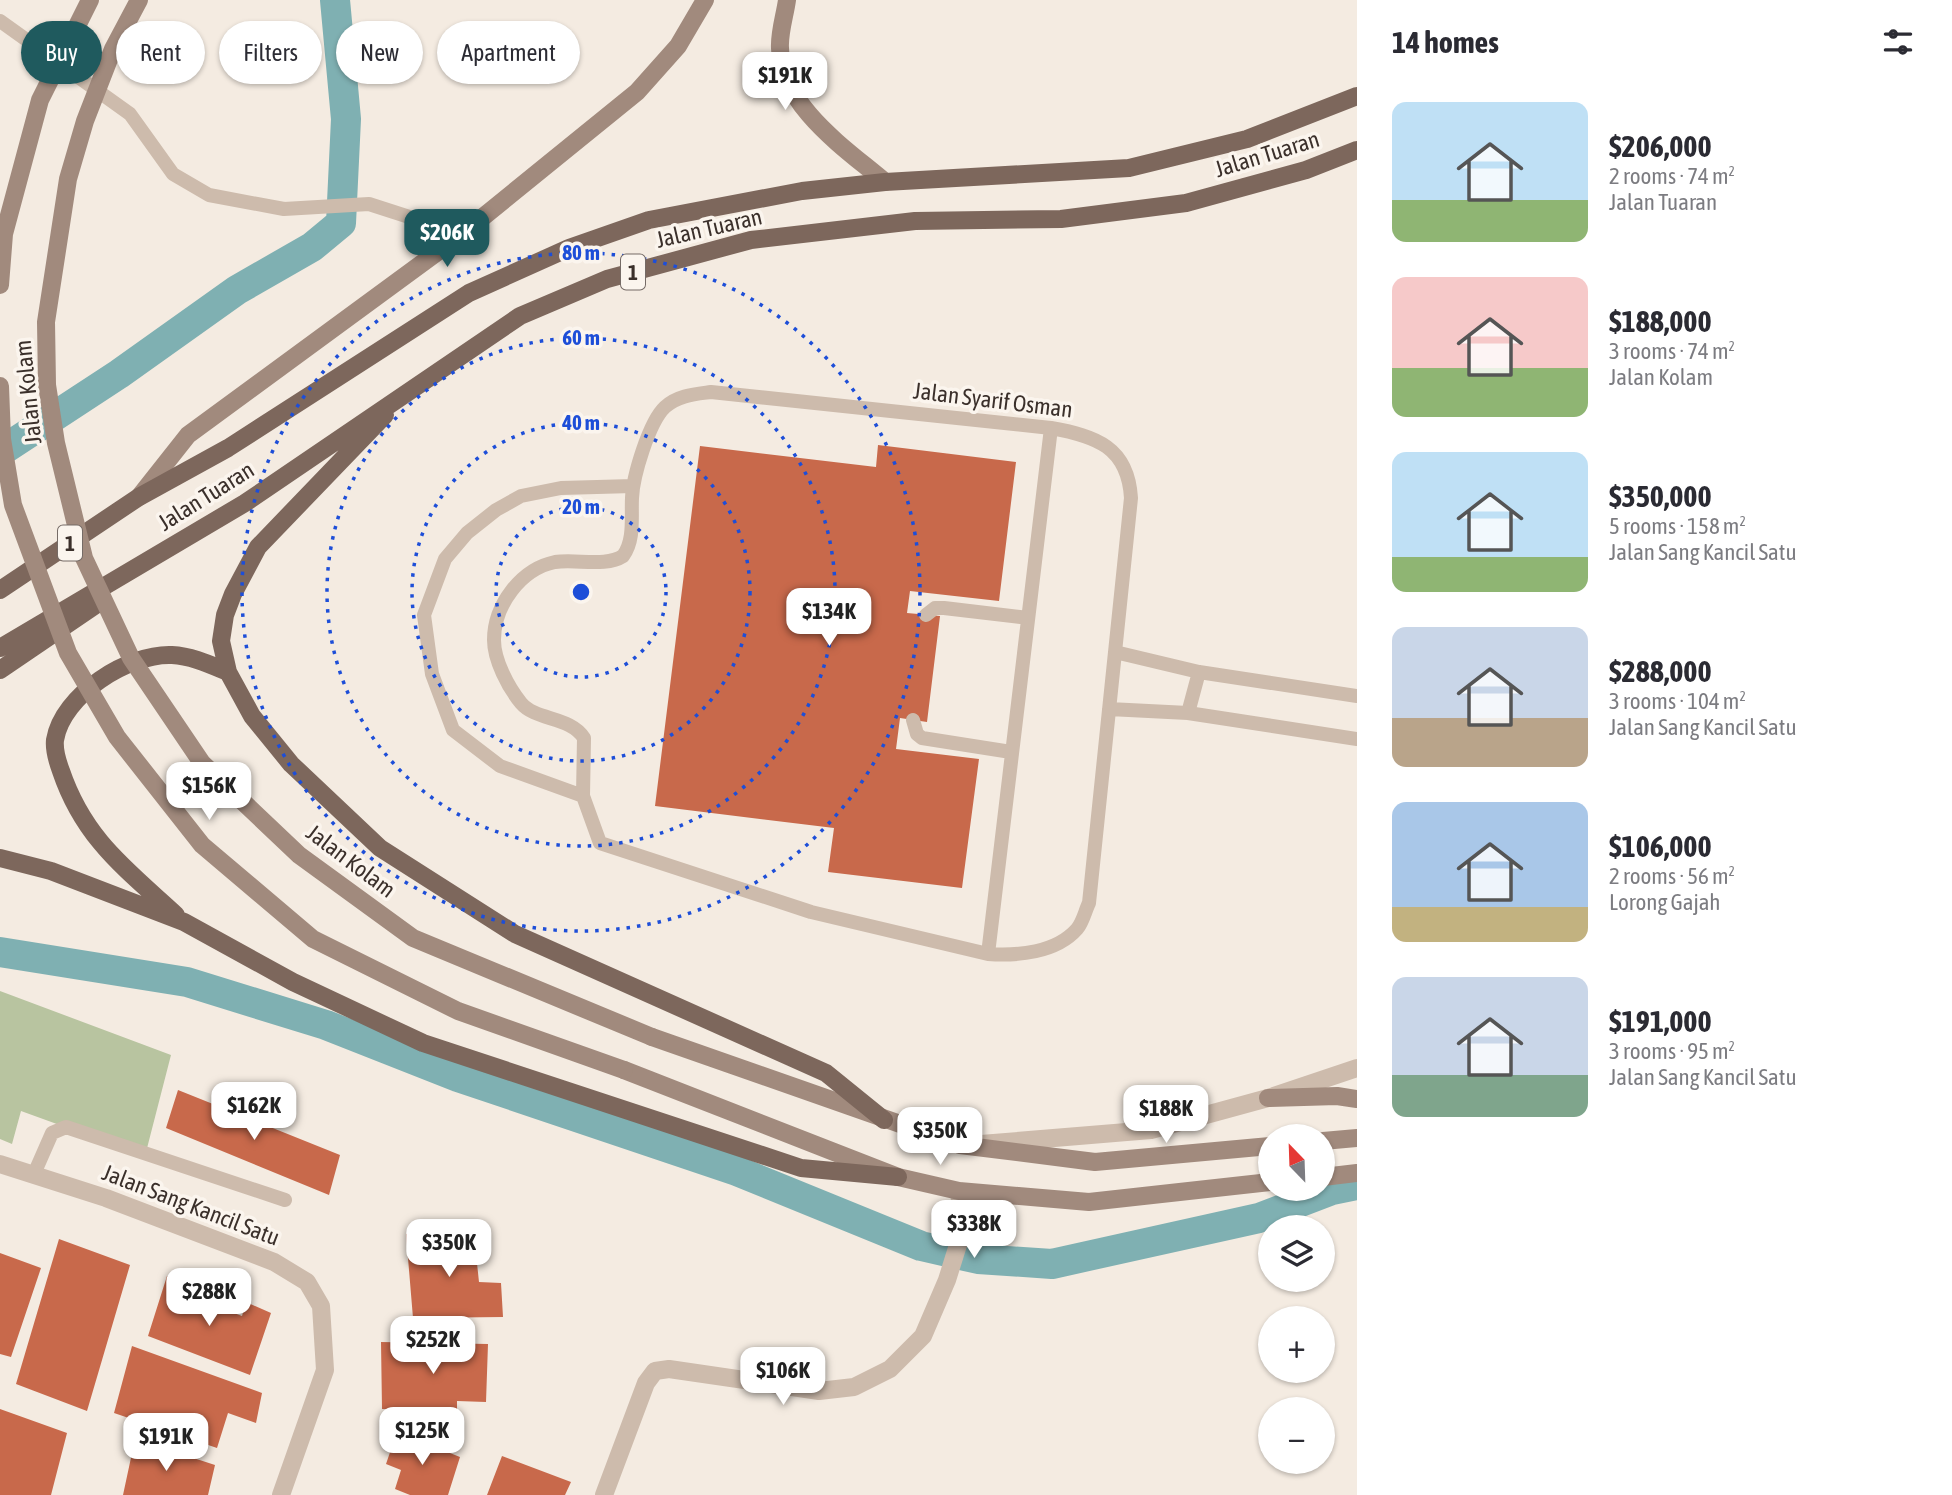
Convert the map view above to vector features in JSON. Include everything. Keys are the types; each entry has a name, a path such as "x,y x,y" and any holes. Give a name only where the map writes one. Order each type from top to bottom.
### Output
{"main road":[{"path":"0,285 4,234 40,100 90,0"},
{"name":"Jalan Kolam","path":"139,0 113,49 85,121 68,178 46,322 47,385 56,443 84,558 131,658 202,763 299,855 413,938 652,1037 960,1146 1095,1162 1258,1147"},
{"path":"139,497 188,435 463,234 637,92 678,46 705,0"},
{"path":"787,0 779,46 782,64 793,90 811,116 885,182"},
{"name":"Jalan Tuaran","path":"0,590 139,497 228,448 469,293 569,248 649,220 729,203 885,182 1129,168 1247,139 1357,96"},
{"name":"Jalan Tuaran","path":"0,648 245,503 520,317 607,279 751,240 915,221 1061,219 1186,203 1306,170 1357,150"},
{"name":"Jalan Kolam","path":"0,386 2,439 13,505 68,653 117,737 202,845 313,939 458,1011 624,1070 898,1177 959,1191 1089,1202 1258,1183"},
{"path":"410,390 258,547 225,615 221,641 228,672 252,716 290,764 380,848 515,934 826,1073 884,1120"},
{"path":"0,670 245,503"},
{"path":"184,922 101,846 76,809 60,769 55,741 67,711 96,681 141,660 172,655 228,672"},
{"path":"0,858 51,871 184,922 293,982 423,1043 801,1168 898,1177"},
{"path":"1268,1098 1337,1096 1357,1099"},
{"path":"1335,1140 1356,1139"},
{"path":"1335,1176 1357,1173"}],"street":[{"path":"960,1146 1151,1130 1268,1098 1357,1068"},
{"name":"Jalan Sang Kancil Satu","path":"0,1164 107,1198 274,1262 307,1282 321,1306 325,1370 281,1495"},
{"path":"604,1495 646,1383 655,1371 669,1369 818,1391 854,1387 890,1368 923,1336 947,1280 963,1229 959,1191"}],"lane":[{"path":"0,21 130,114 173,174 209,195 285,209 369,204 463,234"},
{"name":"Jalan Syarif Osman","path":"711,392 1051,428 1079,433 1104,443 1121,459 1130,476 1131,498 1088,903 1078,928 1056,945 1014,956 988,954 811,912 600,843 583,796 584,738 573,726 523,706 509,686 494,640 500,607 522,578 553,563 608,561 624,555 631,541 633,486 653,425 666,407 685,396 711,392"},
{"path":"988,954 1051,428"},
{"path":"583,796 500,766 453,730 432,674 424,615 445,559 467,533 496,510 521,496 561,488 633,486"},
{"path":"926,615 935,608 944,608 1028,618"},
{"path":"1115,652 1199,672 1357,696"},
{"path":"1188,713 1199,672"},
{"path":"1109,709 1188,713 1357,739"},
{"path":"913,720 917,734 922,738 1011,752"},
{"path":"34,1174 52,1133 66,1127 285,1200"}],"green space":[{"path":"0,991 171,1055 145,1156 21,1111 12,1144 0,1139"}],"building":[{"path":"878,445 1016,462 999,601 910,591 907,613 940,616 927,722 900,718 896,749 979,759 962,888 828,872 834,828 655,806 700,446 876,467"},
{"path":"178,1090 340,1155 329,1195 166,1128"},
{"path":"406,1234 474,1235 479,1282 501,1283 503,1317 413,1318"},
{"path":"59,1239 130,1265 87,1411 16,1384"},
{"path":"0,1253 41,1268 11,1357 0,1354"},
{"path":"167,1276 194,1287 191,1297 242,1316 246,1302 271,1313 250,1375 148,1336"},
{"path":"381,1342 488,1344 486,1402 457,1401 457,1413 382,1409"},
{"path":"132,1346 262,1393 256,1423 228,1413 217,1448 114,1413"},
{"path":"0,1409 67,1433 51,1495 0,1495"},
{"path":"397,1432 460,1457 448,1495 410,1495 395,1489 401,1470 386,1464"},
{"path":"135,1439 215,1465 208,1495 123,1495"},
{"path":"502,1456 571,1482 565,1495 487,1495"}],"waterway":[{"path":"0,452 119,374 237,290 312,247 341,223 346,119 335,0"},
{"path":"0,952 187,982 326,1025 458,1077 737,1171 921,1246 978,1259 1052,1264 1259,1218 1332,1190 1357,1185"}]}
